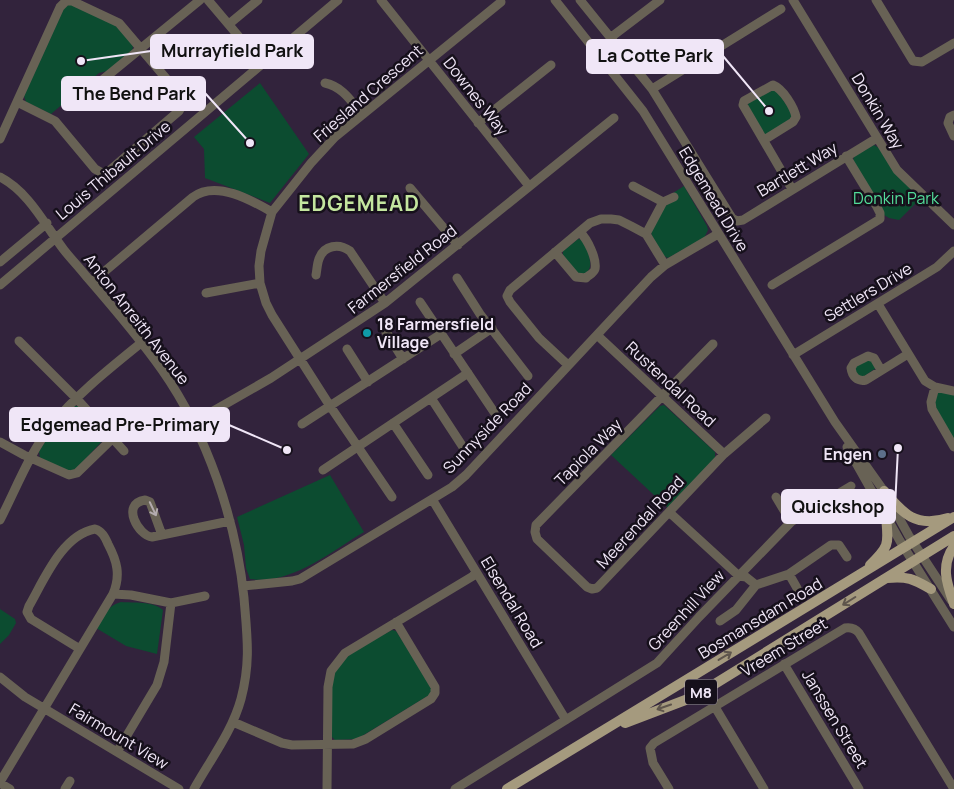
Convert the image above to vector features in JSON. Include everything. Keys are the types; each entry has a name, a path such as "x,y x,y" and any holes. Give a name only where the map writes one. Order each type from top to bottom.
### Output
{"main road":[{"path":"884,491 900,509 914,518 934,521 954,516"},
{"path":"859,576 881,554 887,544 889,535 886,516"},
{"name":"Bosmansdam Road","path":"507,789 859,576 954,516"},
{"name":"Bosmansdam Road","path":"581,743 634,718 705,690 954,536"},
{"path":"954,546 948,557 945,570 954,604"},
{"path":"884,578 910,578 931,589"}],"street":[{"path":"101,81 200,0"},
{"path":"208,0 262,64"},
{"path":"228,24 258,0"},
{"name":"Louis Thibault Drive","path":"0,285 338,0"},
{"name":"Downes Way","path":"381,0 529,186"},
{"name":"Edgemead Drive","path":"556,0 643,111 834,422 860,473 886,516 909,545"},
{"name":"Edgemead Drive","path":"580,0 652,89 732,218"},
{"path":"610,38 660,0"},
{"path":"876,0 913,61 922,62 954,43"},
{"path":"0,139 60,7 66,1 72,1 119,24 181,96 182,106 180,111 111,169 102,173 95,170 55,122 17,102"},
{"name":"Donkin Way","path":"796,1 897,170 954,225"},
{"name":"Friesland Crescent","path":"392,497 330,406 272,315 260,283 260,251 272,212 311,163 335,137 501,2"},
{"path":"652,89 781,9"},
{"path":"478,123 551,65"},
{"path":"325,84 336,86 343,90 362,114"},
{"path":"764,140 793,122 796,117 795,112 778,87 773,85 752,95 743,104 792,189"},
{"path":"954,115 948,123 954,136"},
{"name":"Farmersfield Road","path":"194,422 271,378 385,304 614,118"},
{"name":"Bartlett Way","path":"732,218 737,221 743,220 877,138"},
{"path":"772,285 880,219 877,207 846,156"},
{"name":"Anton Anreith Avenue","path":"0,177 18,189 161,369 194,422 230,520 237,544 243,586 249,650 246,675 233,722 194,789"},
{"path":"633,186 663,202"},
{"path":"410,188 458,245"},
{"path":"92,282 201,192 217,190 239,196 272,212"},
{"path":"646,234 663,202 674,197"},
{"path":"568,365 539,338 508,298 510,290 595,221 619,220 646,234 665,265"},
{"path":"0,262 47,224"},
{"path":"555,252 576,277 586,278 595,268 590,245 580,232"},
{"name":"Sunnyside Road","path":"243,586 300,579 452,487 466,475 651,277 665,265 718,234"},
{"path":"316,275 319,259 325,251 330,247 345,247 350,251 385,304"},
{"name":"Settlers Drive","path":"793,355 937,267 954,251"},
{"path":"457,278 480,314 528,376"},
{"path":"206,294 260,283"},
{"path":"420,302 494,412"},
{"path":"878,304 925,381 935,387 954,391"},
{"path":"383,327 403,359"},
{"path":"454,354 492,328"},
{"path":"302,424 441,334"},
{"name":"Rustendal Road","path":"597,335 724,454"},
{"path":"18,341 77,399 124,450"},
{"path":"0,520 31,458 51,426 97,378 140,343"},
{"name":"Tapiola Way","path":"535,530 536,525 713,344"},
{"path":"347,349 368,382"},
{"path":"881,370 908,354"},
{"path":"323,470 468,373"},
{"path":"935,387 932,409 954,447"},
{"path":"431,398 463,447"},
{"name":"Meerendal Road","path":"535,530 537,539 587,587 594,589 600,586 724,454 766,418"},
{"name":"Edgemead Drive","path":"834,422 884,491 909,545"},
{"path":"393,423 428,475"},
{"path":"0,442 66,474 74,474 113,438"},
{"name":"Greenhill View","path":"455,789 663,659 699,617 791,522 851,486"},
{"path":"776,497 791,522"},
{"name":"Elsendal Road","path":"432,499 566,720"},
{"path":"669,512 739,576 746,576 756,585"},
{"path":"162,535 230,520"},
{"path":"10,789 0,782 80,649 112,594 118,578 118,567 115,557 101,532 95,529 88,530 70,542 60,553 27,610 29,618 80,649"},
{"path":"720,621 736,610 756,585 789,574 833,544 839,545 847,557"},
{"path":"909,545 954,604"},
{"path":"918,558 931,589 954,627"},
{"path":"327,789 328,687 331,670 345,654 473,576 476,572"},
{"path":"789,574 797,588"},
{"path":"112,594 131,595 171,603 205,596"},
{"path":"117,752 157,685 164,662 171,603"},
{"path":"233,722 282,743 353,744 366,739 434,696 434,684 396,622"},
{"name":"Vreem Street","path":"669,789 653,763 650,748 654,743 845,628 857,630 950,774 954,789"},
{"name":"Janssen Street","path":"784,664 859,789"},
{"name":"Fairmount View","path":"0,677 12,688 179,789"},
{"path":"715,707 764,789"}],"green space":[{"path":"72,5 113,24 121,30 133,46 132,52 107,71 99,73 51,114 26,102 24,96 64,8"},
{"path":"260,83 309,154 270,203 205,178 204,149 194,137"},
{"path":"776,89 791,112 792,117 769,134 764,134 747,106 751,100"},
{"name":"Donkin Park","path":"874,145 879,148 894,171 920,199 899,220 884,215 853,161 854,156"},
{"path":"684,186 708,230 704,238 668,258 664,256 651,232 664,207 676,198 673,193"},
{"path":"578,239 585,242 590,267 584,274 578,275 563,255 563,251"},
{"path":"870,358 876,368 863,377 857,376 854,366"},
{"path":"938,392 954,394 954,442 933,405"},
{"path":"664,405 715,452 715,458 669,509 611,455 660,406"},
{"path":"75,406 78,406 106,436 76,469 69,471 40,458 39,451 53,429"},
{"path":"330,475 364,532 296,572 266,580 250,579 246,568 244,545 237,517"},
{"path":"121,602 154,605 163,610 157,654 126,646 96,628 109,609"},
{"path":"0,609 15,619 16,623 9,635 0,644"},
{"path":"392,630 396,631 431,686 431,694 357,739 335,740 331,736 331,699 333,678 336,670 357,649"}],"place":[{"name":"Murrayfield Park","path":"81,61"},
{"name":"La Cotte Park","path":"769,111"},
{"name":"The Bend Park","path":"250,143"},
{"name":"18 Farmersfield Village","path":"367,333"},
{"name":"Quickshop","path":"898,448"},
{"name":"Edgemead Pre-Primary","path":"287,450"},
{"name":"Engen","path":"882,454"}],"district":[{"name":"EDGEMEAD","path":"359,203"}]}
